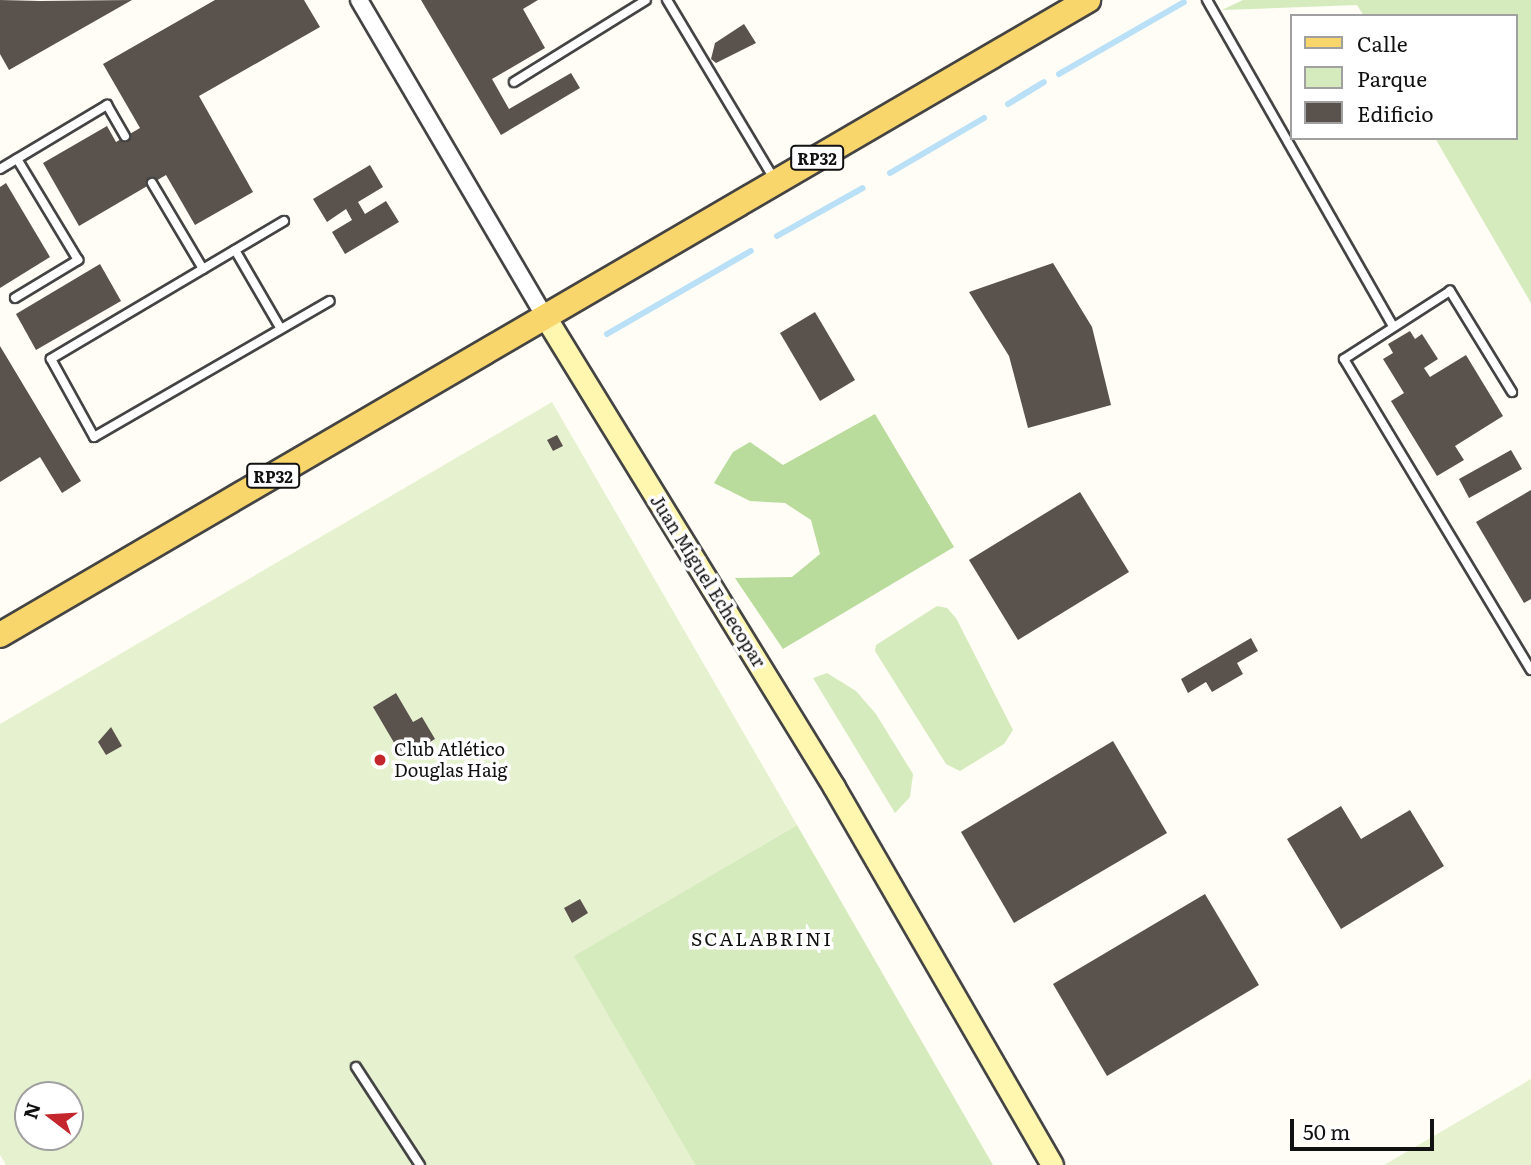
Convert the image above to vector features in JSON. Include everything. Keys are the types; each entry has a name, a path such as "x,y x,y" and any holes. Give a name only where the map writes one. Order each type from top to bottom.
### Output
{"main road":[{"name":"RP32","path":"0,635 544,314 1088,0"}],"street":[{"name":"Juan Miguel Echecopar","path":"359,0 544,314 834,787 1052,1165"}],"lane":[{"path":"514,82 646,0"},
{"path":"667,0 775,182"},
{"path":"1208,0 1393,326"},
{"path":"0,170 107,105 125,136"},
{"path":"15,298 78,260 17,159"},
{"path":"152,183 203,269"},
{"path":"284,221 51,359 94,437 330,301"},
{"path":"235,250 281,329"},
{"path":"1512,392 1450,291 1344,359 1531,670"},
{"path":"356,1067 420,1165"}],"green space":[{"path":"1243,0 1531,0 1531,303 1436,140 1517,140 1517,14 1363,14 1357,5 1222,10"},
{"name":"Club Atlético Douglas Haig","path":"552,402 797,825 574,956 695,1165 6,1165 0,1155 0,724"},
{"path":"875,414 954,547 783,649 735,578 792,577 820,554 811,520 785,503 750,501 714,483 733,452 750,442 783,465"},
{"path":"937,606 947,608 956,618 1013,730 1004,744 960,771 946,764 875,651 876,645"},
{"path":"827,673 856,691 876,714 913,774 910,797 895,813 813,678"},
{"path":"797,825 993,1165 695,1165 573,956"},
{"path":"1531,1079 1531,1165 1384,1165"}],"building":[{"path":"0,0 132,0 9,70 0,54"},
{"path":"215,0 304,0 320,27 199,96 253,192 195,225 166,175 79,226 43,163 107,126 116,142 140,128 103,64"},
{"path":"421,0 538,0 523,9 545,48 492,79 509,109 571,73 580,88 501,135"},
{"path":"744,24 756,43 716,63 711,59 715,43"},
{"path":"370,165 383,187 358,202 365,214 386,201 399,222 345,254 332,232 352,220 346,209 327,222 313,199"},
{"path":"6,183 50,257 0,288 0,187"},
{"path":"1053,263 1092,327 1111,405 1028,428 1009,356 969,292"},
{"path":"100,264 121,301 36,350 16,314"},
{"path":"815,312 855,380 820,401 780,333"},
{"path":"1410,331 1415,339 1422,334 1438,359 1424,368 1430,377 1466,355 1503,416 1455,446 1464,460 1437,476 1391,401 1404,393 1383,359 1393,353 1388,344"},
{"path":"0,346 81,481 62,493 40,457 0,482"},
{"path":"557,435 563,446 553,451 547,440"},
{"path":"1511,450 1522,469 1469,498 1459,479"},
{"path":"1531,490 1531,599 1524,603 1476,522"},
{"path":"1080,492 1129,572 1018,640 969,560"},
{"path":"1251,638 1258,651 1237,663 1243,674 1212,692 1206,682 1188,693 1181,679"},
{"path":"396,693 413,722 422,717 435,739 403,758 373,707"},
{"path":"111,727 122,746 106,755 98,742"},
{"path":"1113,741 1167,833 1014,923 961,832"},
{"path":"1341,806 1361,839 1410,810 1444,866 1341,929 1287,839"},
{"path":"1205,894 1259,985 1107,1076 1053,984"},
{"path":"580,899 588,913 572,923 564,908"}],"waterway":[{"path":"1059,74 1184,2"},
{"path":"1008,104 1044,82"},
{"path":"890,173 984,118"},
{"path":"777,236 863,188"},
{"path":"607,334 751,251"}],"place":[{"name":"Club Atlético Douglas Haig","path":"380,760"}],"district":[{"name":"SCALABRINI","path":"762,939"}]}
